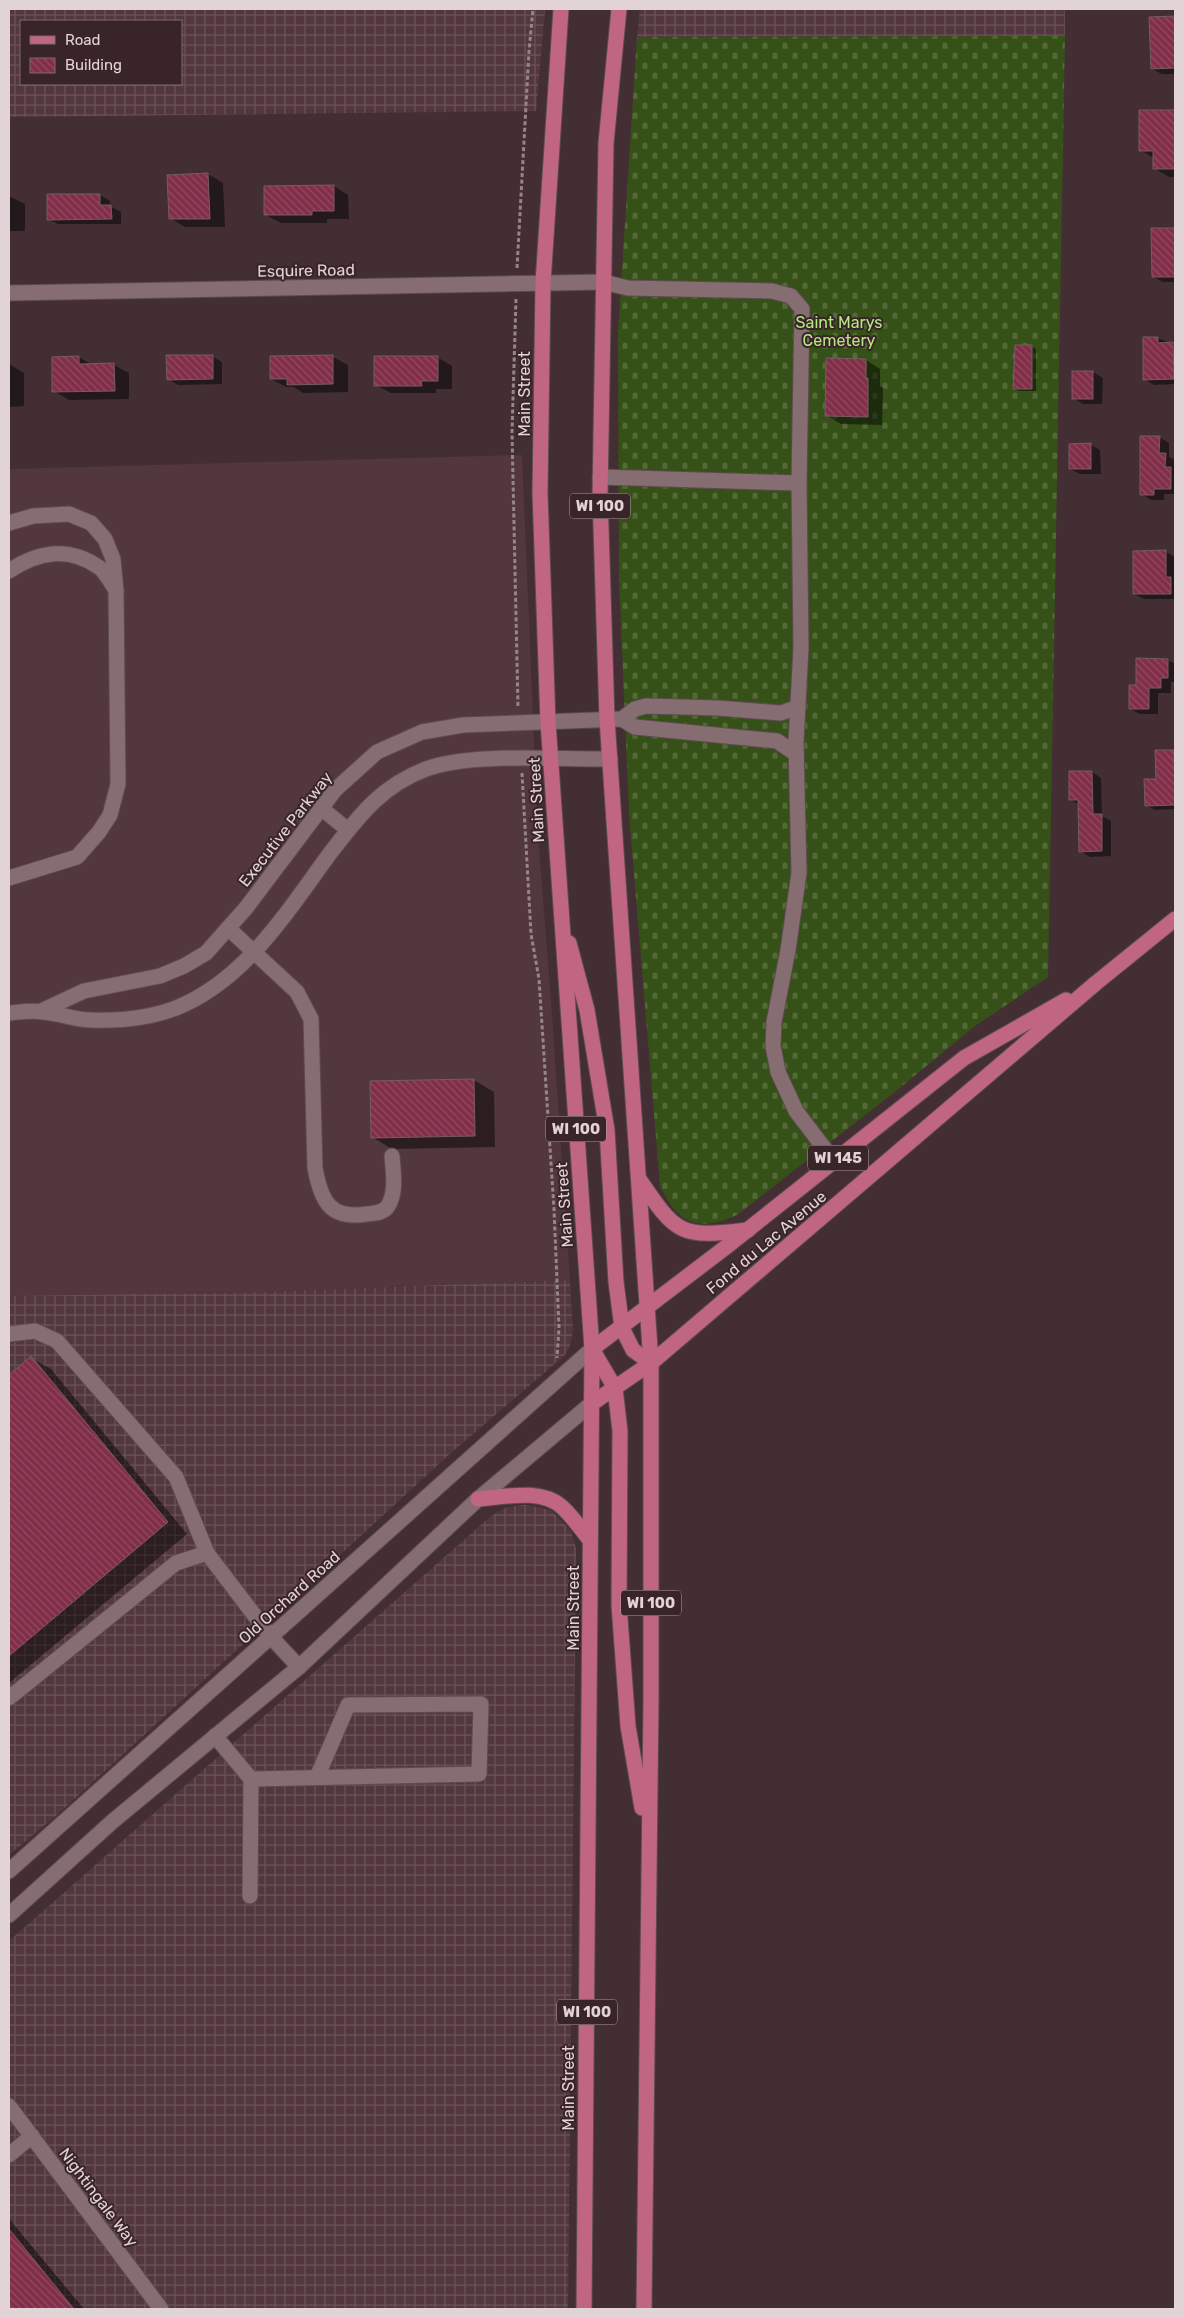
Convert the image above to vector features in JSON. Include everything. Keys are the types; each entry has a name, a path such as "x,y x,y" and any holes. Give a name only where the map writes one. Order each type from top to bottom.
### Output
{"main road":[{"name":"Main Street","path":"561,9 542,283 540,493 548,722 592,1350 584,2309"},
{"name":"WI 100","path":"619,9 606,143 600,478 614,719 610,759 651,1363 644,2309"},
{"path":"560,908 587,1010 606,1130 616,1282 622,1328 634,1350 651,1363"},
{"name":"Fond du Lac Avenue","path":"591,1404 651,1363 1096,983 1175,919"},
{"name":"Fond du Lac Avenue","path":"592,1350 748,1230 964,1058 1096,983"},
{"path":"638,1178 664,1216 678,1227 693,1234 748,1230"},
{"path":"592,1350 615,1388 620,1430 619,1605 628,1726 648,1842"},
{"path":"478,1499 536,1495 551,1500 561,1506 590,1540"}],"street":[{"name":"Esquire Road","path":"9,293 603,282 628,288 763,291 791,296 802,309 799,483 801,647 796,754 799,873 788,950 774,1022 774,1046 778,1072 796,1111 834,1161"},
{"path":"600,478 799,483"},
{"path":"9,523 41,515 69,514 91,523 105,539 113,559 116,591 118,784 110,815 99,832 77,856 9,878"},
{"path":"9,571 35,558 51,554 69,553 101,568 116,591"},
{"path":"614,719 646,706 718,708 781,713 798,707"},
{"path":"614,719 635,727 777,741 796,754"},
{"name":"Executive Parkway","path":"42,1011 84,991 160,976 184,966 206,953 246,908 334,790 377,752 422,732 463,725 614,719"},
{"name":"Executive Parkway","path":"9,1013 42,1011 89,1020 132,1019 176,1008 204,994 231,976 273,929 361,813 391,786 427,769 468,761 610,759"},
{"path":"321,808 348,830"},
{"path":"228,928 297,992 311,1019 315,1168 319,1193 330,1208 345,1216 380,1212 387,1207 394,1193 392,1156"},
{"path":"9,1334 35,1331 57,1341 176,1477 207,1553 271,1637 299,1667"},
{"name":"Old Orchard Road","path":"9,1871 592,1350"},
{"path":"9,1915 113,1821 299,1667 478,1499 591,1404"},
{"path":"9,1698 176,1563 207,1553"},
{"path":"251,1778 317,1777 479,1774 481,1704 348,1705 317,1777"},
{"path":"215,1736 251,1778 250,1896"},
{"name":"Nightingale Way","path":"9,2106 161,2309"},
{"path":"9,2155 32,2136"}],"path":[{"path":"517,262 533,9"},
{"path":"516,301 512,432 517,694"},
{"path":"523,788 531,934 539,979 554,1209 560,1328 557,1359"}],"shaded area":[{"path":"9,9 545,9 536,111 9,117"},
{"path":"640,9 1065,9 1065,36 637,37"},
{"path":"522,455 538,834 570,1280 262,1292 9,1296 9,469"},
{"path":"570,1280 573,1330 570,1346 565,1355 451,1453 57,1815 9,1855 9,1296 262,1292"},
{"path":"524,1505 552,1511 571,1531 576,1548 568,2309 9,2309 9,1941 491,1516 507,1507"}],"green space":[{"name":"Saint Marys Cemetery","path":"1065,36 1048,977 975,1026 896,1091 737,1215 711,1223 691,1222 674,1209 660,1186 629,813 619,579 618,332 637,37"}],"building":[{"path":"1175,16 1175,68 1151,69 1149,17"},
{"path":"1139,110 1175,110 1175,169 1153,169 1153,151 1139,151"},
{"path":"208,173 210,219 169,219 167,175"},
{"path":"334,185 334,211 312,211 312,215 264,215 264,186"},
{"path":"47,194 100,194 100,205 111,205 112,219 47,220"},
{"path":"1151,228 1175,228 1175,277 1152,277"},
{"path":"1143,337 1158,337 1158,343 1173,342 1174,379 1143,380"},
{"path":"1015,345 1032,345 1032,389 1013,389"},
{"path":"166,355 213,355 213,379 167,380"},
{"path":"333,355 333,384 287,385 287,379 270,379 270,356"},
{"path":"79,356 79,364 114,363 115,391 52,392 52,357"},
{"path":"374,356 438,356 438,381 421,381 422,386 374,386"},
{"path":"826,358 866,359 868,417 825,416"},
{"path":"1072,371 1093,371 1093,399 1072,399"},
{"path":"1140,436 1160,436 1159,453 1166,453 1165,467 1171,467 1171,489 1154,489 1154,495 1140,495"},
{"path":"1091,443 1091,469 1069,469 1069,444"},
{"path":"1166,550 1166,577 1171,577 1171,594 1133,594 1133,551"},
{"path":"1136,658 1168,659 1168,678 1161,678 1161,688 1149,688 1149,709 1129,709 1129,685 1136,685"},
{"path":"1155,750 1174,750 1175,805 1145,806 1144,779 1156,779"},
{"path":"1069,771 1092,771 1093,814 1102,814 1102,851 1079,852 1078,800 1069,800"},
{"path":"474,1079 475,1136 371,1138 370,1081"},
{"path":"31,1356 168,1522 9,1656 9,1375"},
{"path":"9,2229 74,2309 9,2309"}]}
